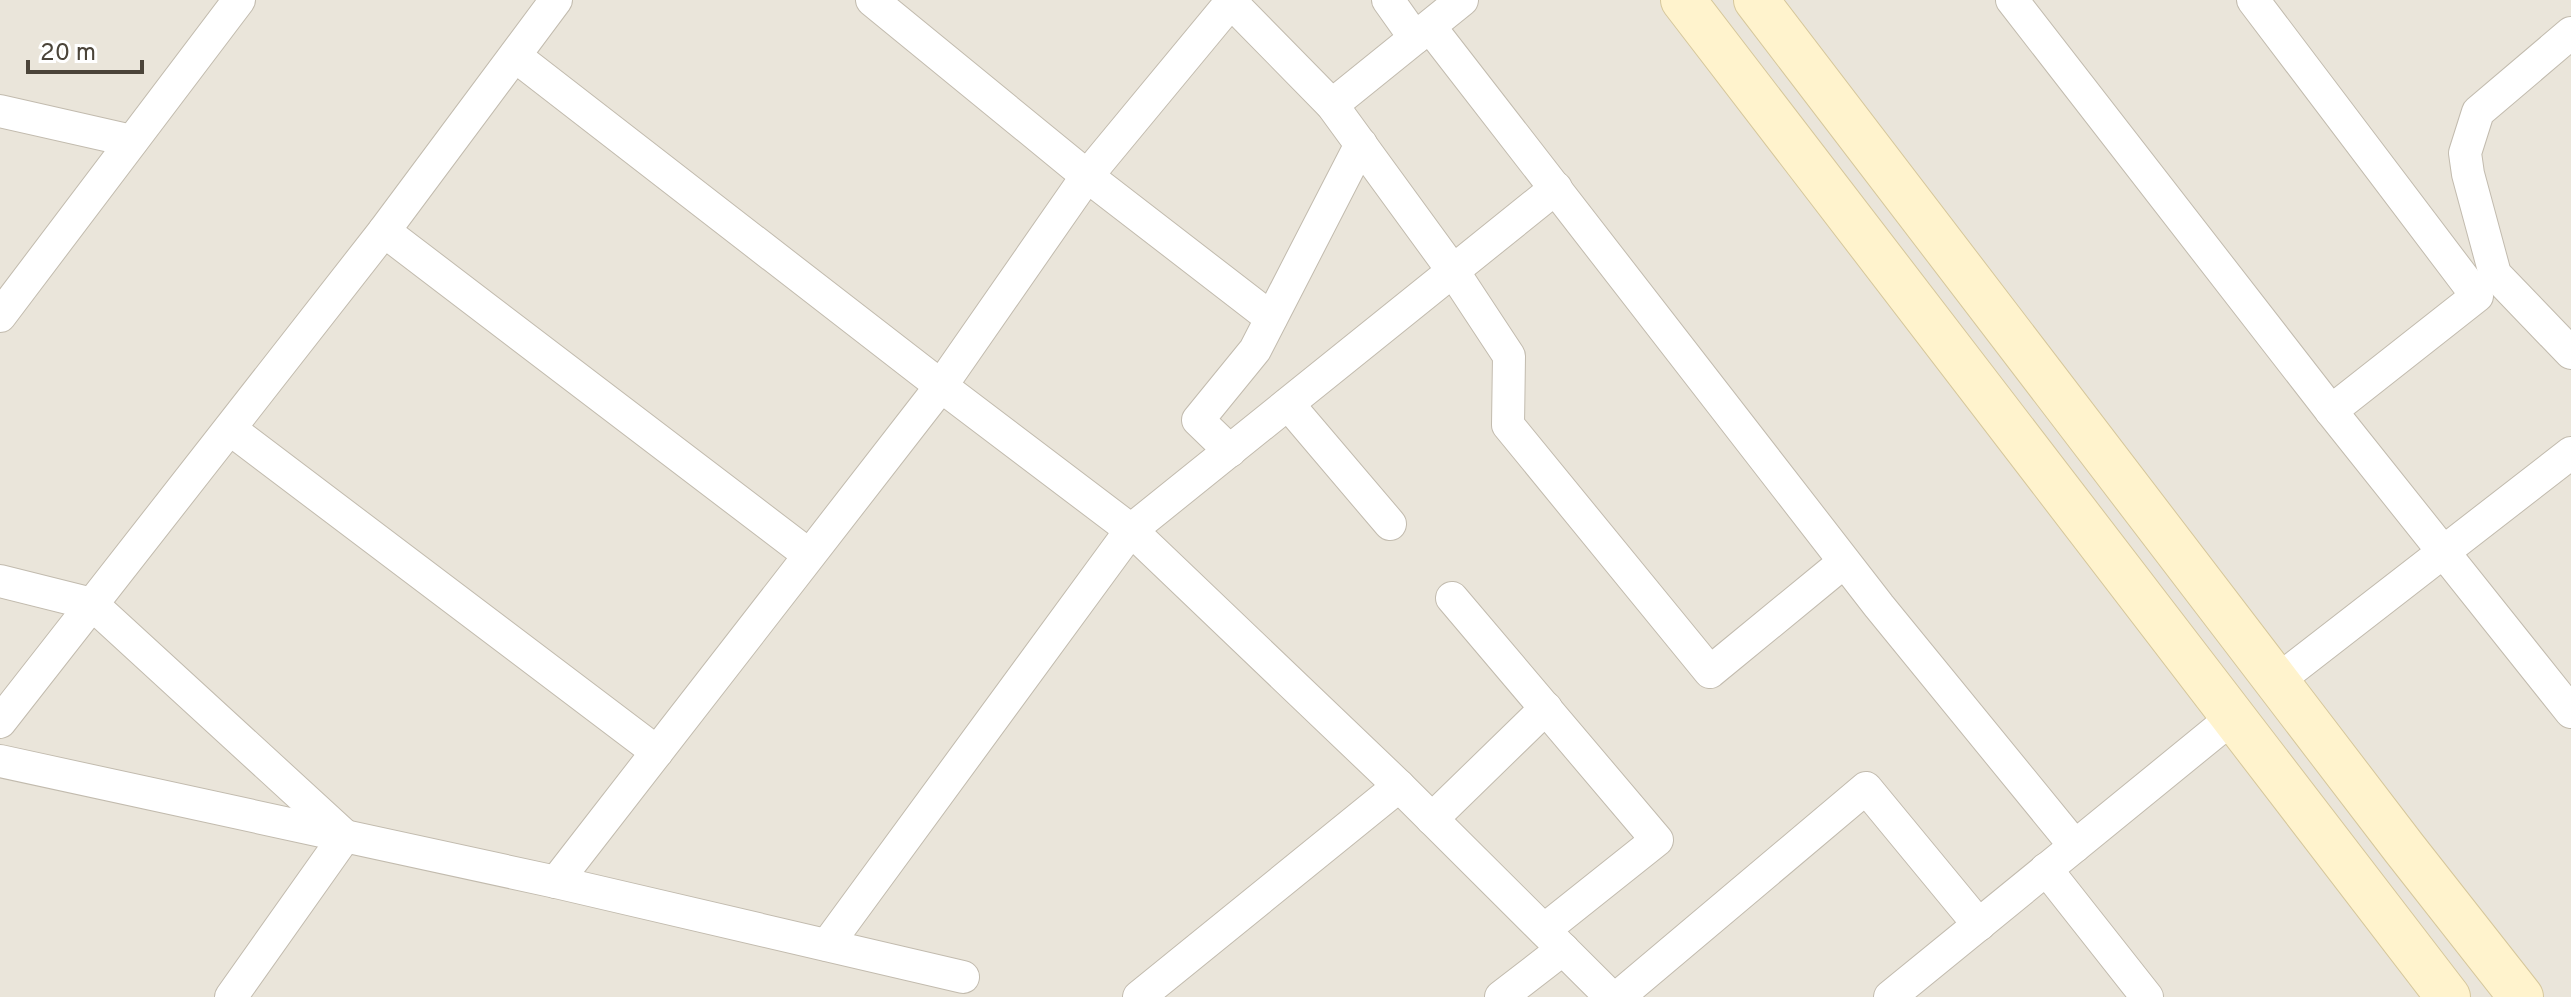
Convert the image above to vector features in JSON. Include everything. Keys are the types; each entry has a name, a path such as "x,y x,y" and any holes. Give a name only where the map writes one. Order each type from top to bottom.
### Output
{"street":[{"path":"0,316 239,0"},
{"path":"0,722 384,231 556,0"},
{"path":"872,0 1087,176 1271,318"},
{"path":"1388,0 1422,32 1556,188 1844,562 2075,846"},
{"path":"1332,105 1462,0"},
{"path":"1683,0 2448,997"},
{"path":"1756,0 2521,997"},
{"path":"2012,0 2331,411 2571,712"},
{"path":"2253,0 2486,285 2571,353"},
{"path":"556,882 941,386 1087,176 1230,1 1332,105 1453,271 1509,356 1508,425 1710,672 1844,562"},
{"path":"2486,285 2465,153 2478,112 2571,33"},
{"path":"515,56 1131,530 1399,786 1611,997"},
{"path":"0,111 132,141"},
{"path":"1230,451 1198,420 1255,350 1361,144"},
{"path":"827,945 1131,530 1556,188"},
{"path":"384,231 809,555"},
{"path":"2331,411 2486,285"},
{"path":"1288,404 1390,524"},
{"path":"230,429 657,752"},
{"path":"1890,997 2277,681 2571,453"},
{"path":"0,581 92,604 345,836"},
{"path":"1452,598 1657,840 1554,940 1501,997"},
{"path":"1432,819 1546,708"},
{"path":"0,761 556,882 963,977"},
{"path":"1139,997 1399,786"},
{"path":"1618,997 1866,788 1979,925"},
{"path":"231,997 345,836"},
{"path":"2046,869 2147,997"}],"shaded area":[{"path":"0,0 2571,0 2571,997 0,997"}]}
